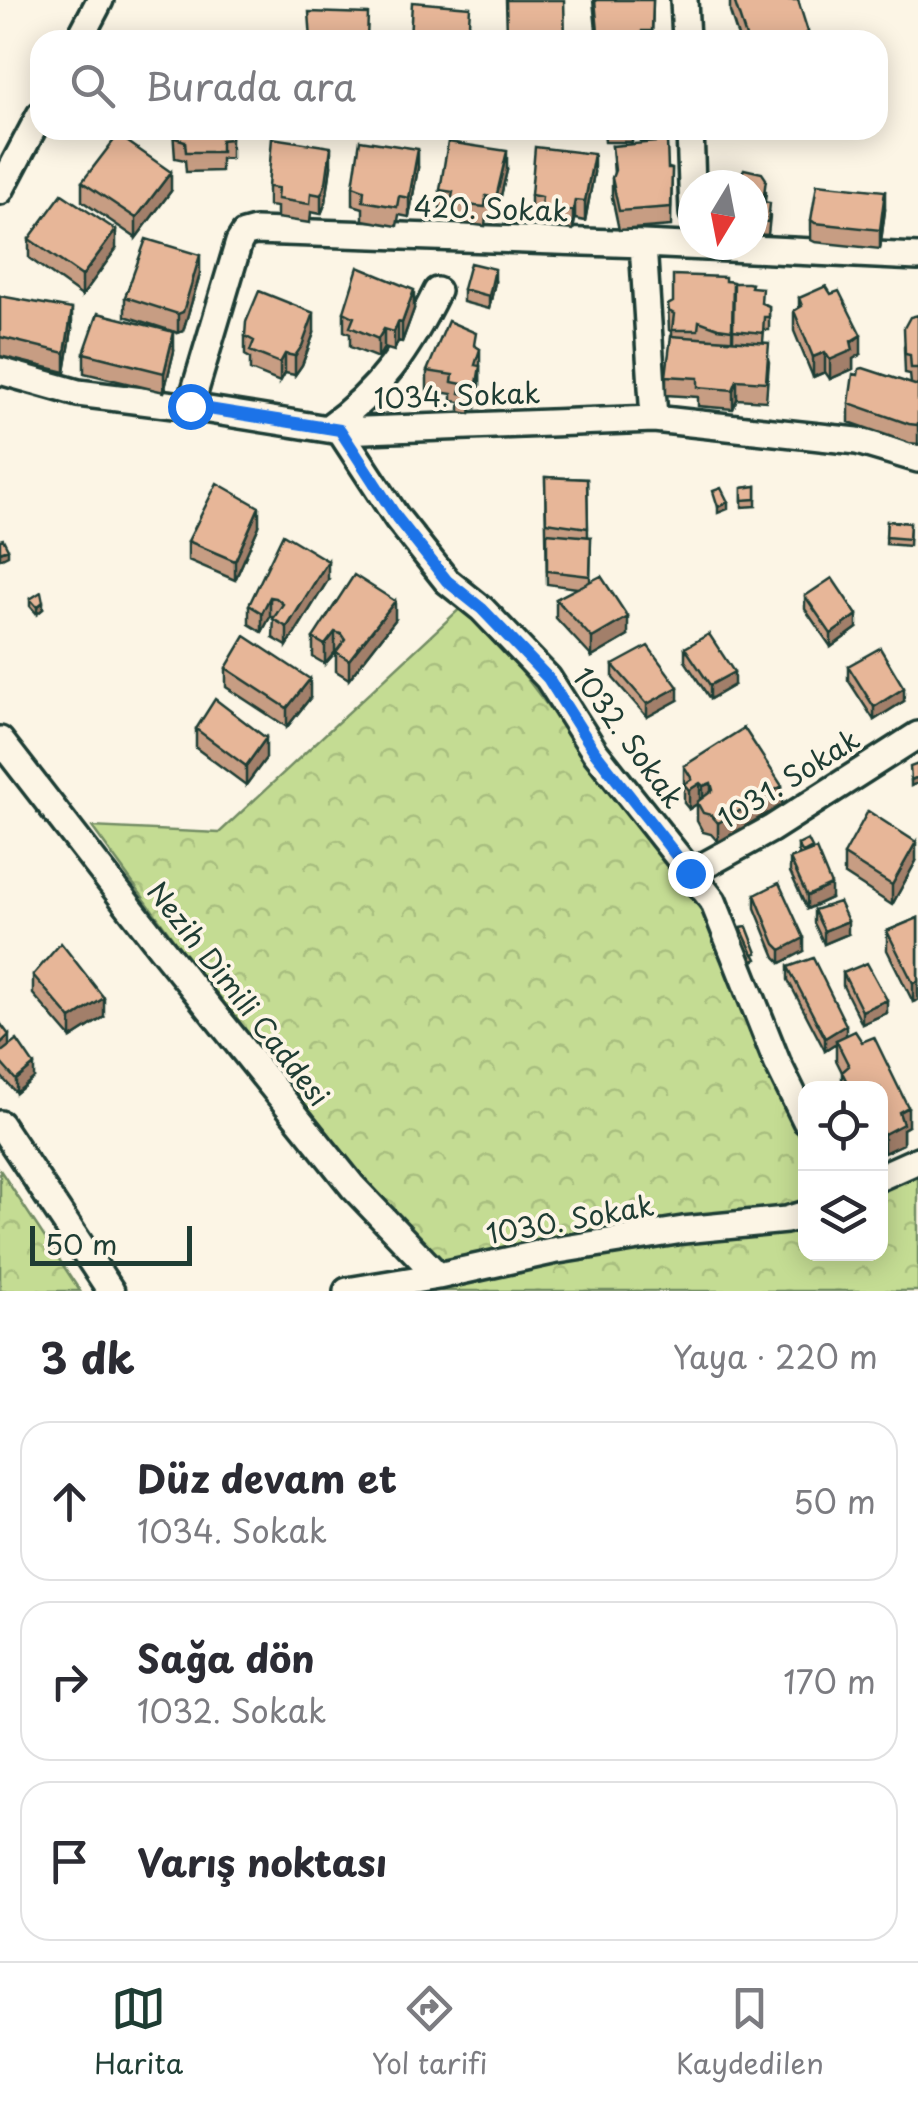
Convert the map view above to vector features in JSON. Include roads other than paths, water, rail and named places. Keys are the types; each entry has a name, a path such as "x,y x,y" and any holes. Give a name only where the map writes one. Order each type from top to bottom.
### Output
{"street":[{"path":"84,30 100,0"},
{"path":"684,0 686,30"},
{"path":"0,191 30,133"},
{"path":"690,140 691,170"},
{"name":"420. Sokak","path":"190,406 244,234 255,231 678,245"},
{"path":"643,244 654,419"},
{"name":"420. Sokak","path":"768,250 918,257"},
{"path":"334,429 404,353 437,291"},
{"name":"1034. Sokak","path":"0,371 78,394 190,406 334,429 654,419 857,442 918,459"},
{"name":"1032. Sokak","path":"334,429 447,581 482,609 548,678 595,752 713,902 798,1105"},
{"name":"1031. Sokak","path":"690,873 771,829 918,735"},
{"name":"Nezih Dimili Caddesi","path":"0,740 353,1187 438,1276"},
{"path":"0,1124 111,1291"},
{"path":"888,1173 918,1160"},
{"name":"1030. Sokak","path":"346,1291 438,1276 552,1250 798,1216"}]}
